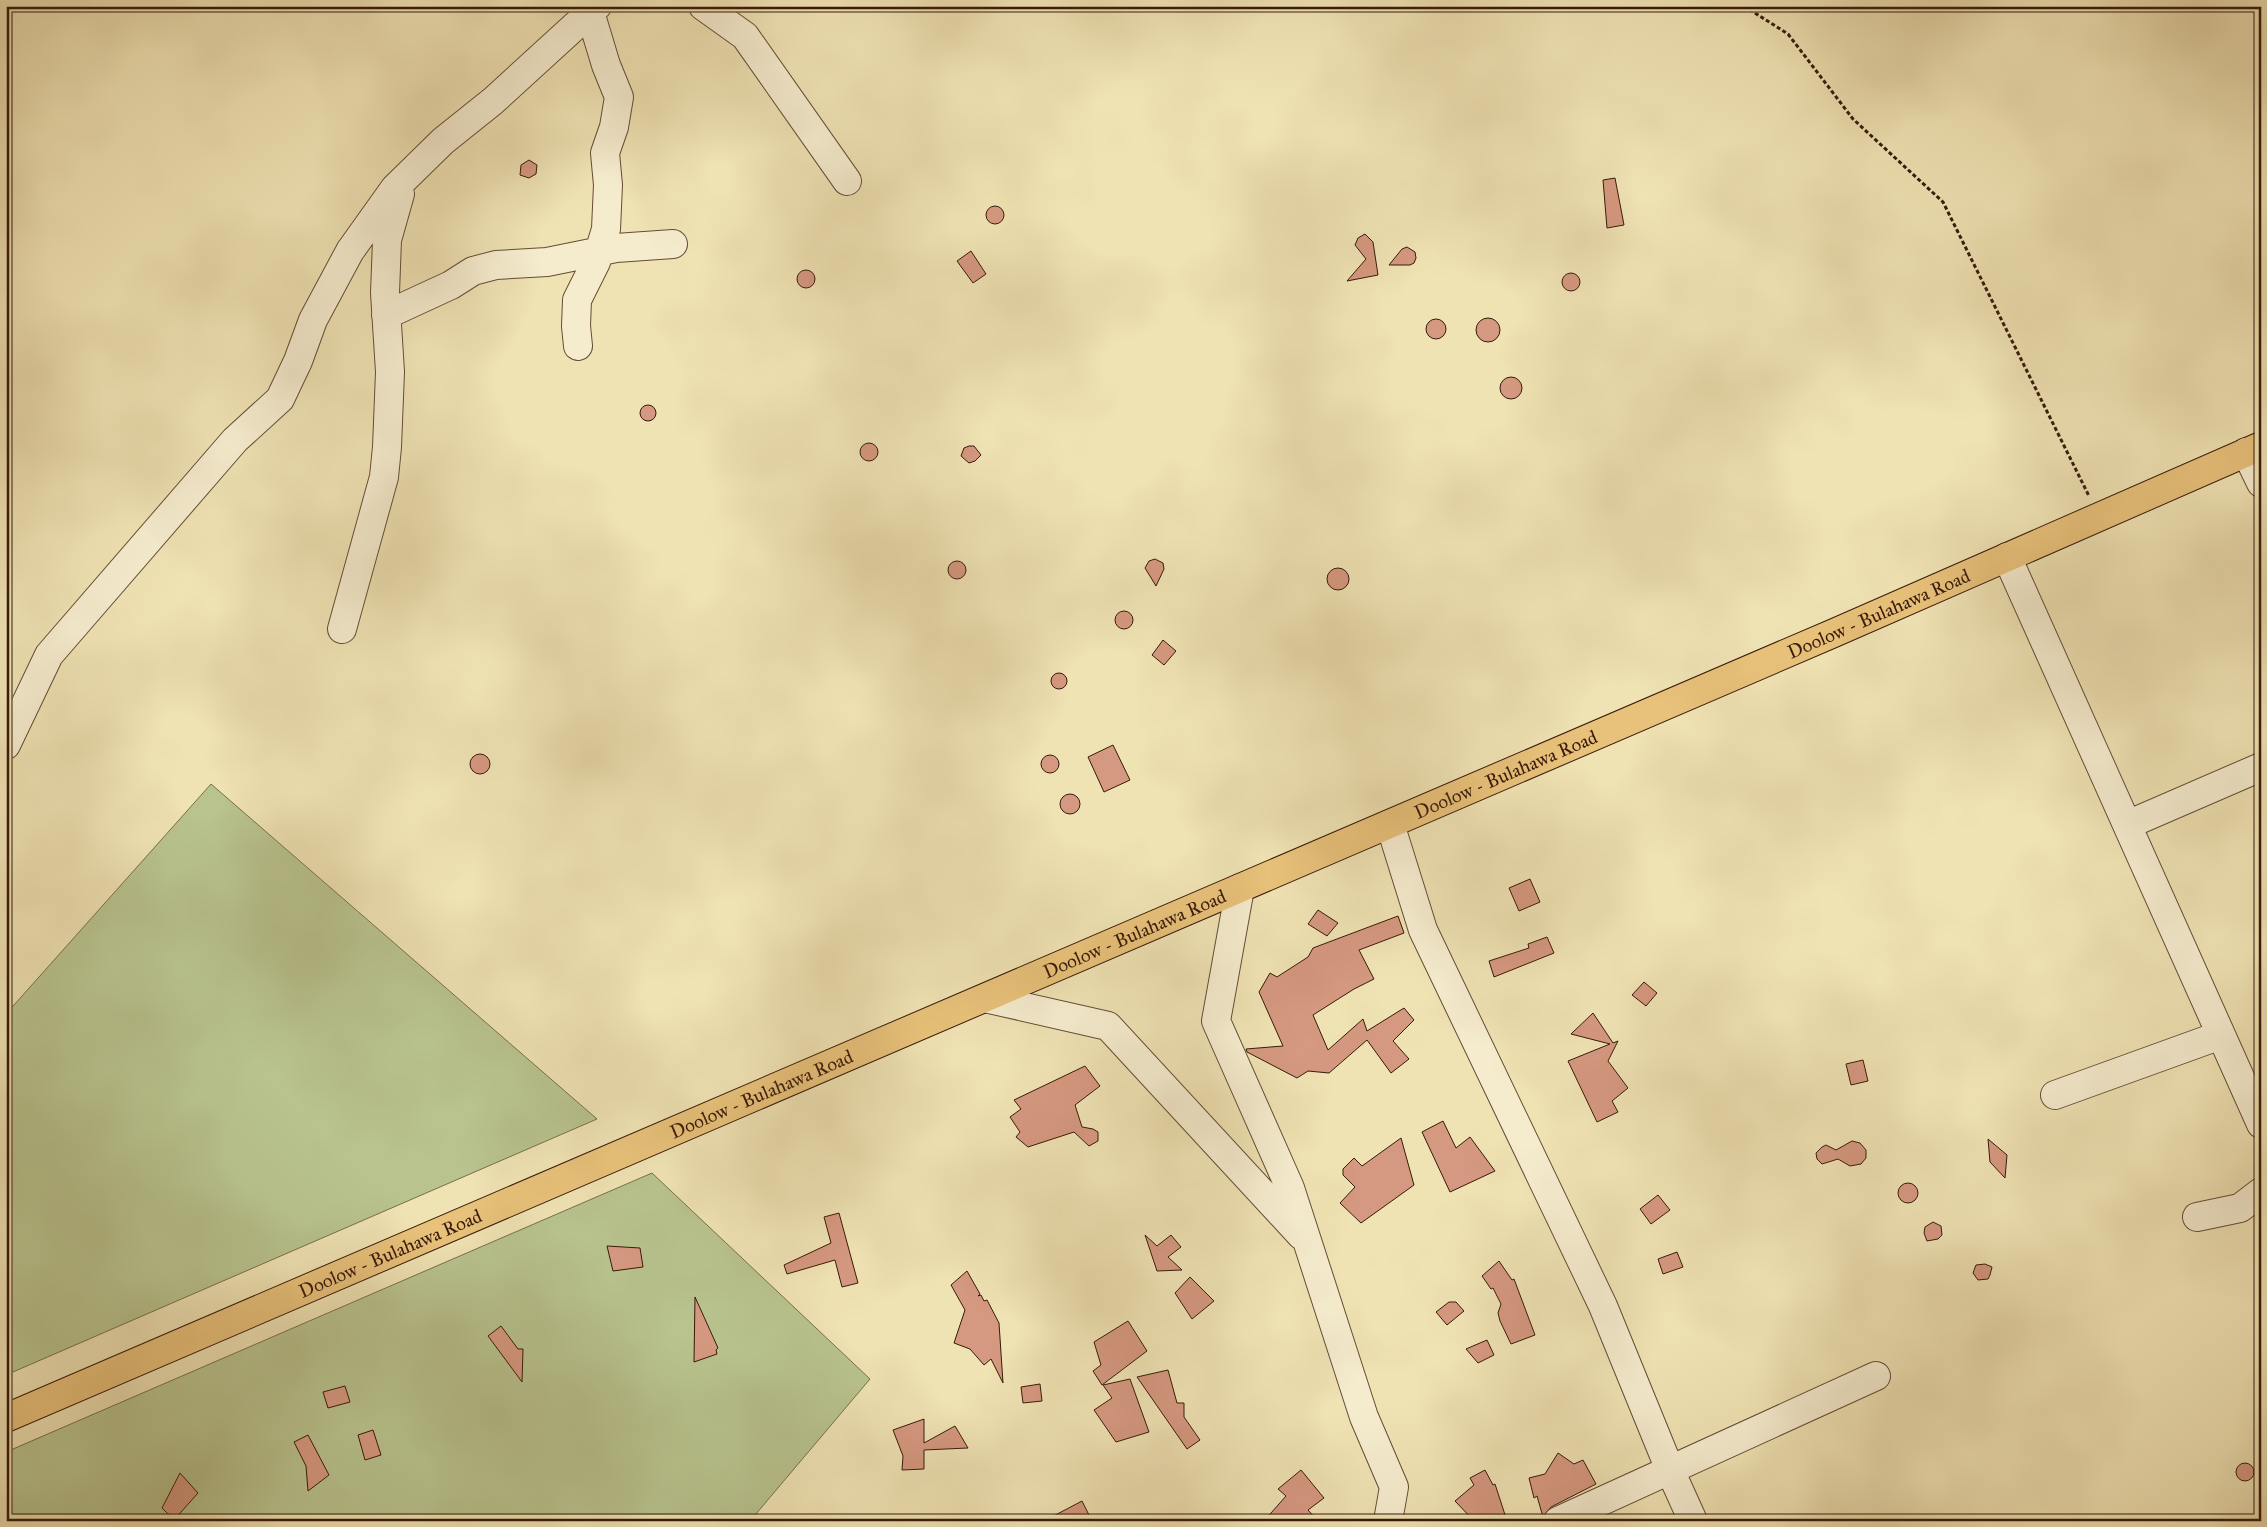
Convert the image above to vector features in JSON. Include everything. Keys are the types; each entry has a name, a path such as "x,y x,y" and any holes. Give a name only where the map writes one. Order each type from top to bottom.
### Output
{"main road":[{"name":"Doolow - Bulahawa Road","path":"6,1418 1390,824 2254,449"}],"street":[{"path":"703,6 745,36 847,181"},
{"path":"6,745 49,655 235,440 280,399 298,361 313,320 350,251 395,188 444,141 493,101 594,9"},
{"path":"578,346 576,326 577,300 596,262 606,229 608,185 605,152 614,127 619,97 606,65 594,9"},
{"path":"342,629 384,477 390,372 386,315 387,240 404,179"},
{"path":"386,315 451,285 473,271 496,264 547,262 599,252 673,244"},
{"path":"2254,449 2261,483"},
{"path":"2007,557 2221,1035 2251,1077 2261,1124"},
{"path":"2127,825 2261,767"},
{"path":"1390,824 1423,930 1603,1306 1670,1470 1693,1521"},
{"path":"1240,888 1216,1021 1290,1188 1364,1417 1409,1521"},
{"path":"985,998 1108,1026 1309,1244"},
{"path":"2055,1095 2221,1035"},
{"path":"2198,1217 2254,1204"},
{"path":"1558,1521 1876,1376"},
{"path":"1388,1521 1394,1488"}],"path":[{"path":"1744,6 1788,34 1853,119 1943,202 2099,517"}],"green space":[{"path":"211,784 597,1119 6,1375 6,1014"},
{"path":"652,1173 870,1379 750,1521 6,1521 6,1452"}],"building":[{"path":"529,160 537,165 536,174 529,178 520,175 521,165"},
{"path":"1615,178 1624,225 1607,228 1603,180"},
{"path":"991,206 999,206 1004,211 1002,222 991,224 986,219 986,211"},
{"path":"1365,234 1373,242 1378,275 1347,281 1366,259 1355,245 1358,238"},
{"path":"1407,247 1415,252 1416,258 1414,263 1410,265 1389,265 1402,249"},
{"path":"971,251 986,274 973,283 957,261"},
{"path":"806,270 812,273 815,279 812,285 806,288 800,285 797,279 800,273"},
{"path":"1571,273 1577,276 1580,282 1577,288 1571,291 1565,288 1562,282 1565,276"},
{"path":"1488,318 1496,322 1500,330 1496,338 1488,342 1480,338 1476,330 1480,322"},
{"path":"1432,319 1440,319 1446,325 1446,333 1440,339 1432,339 1426,333 1426,325"},
{"path":"1511,377 1521,384 1522,388 1515,398 1511,399 1501,392 1500,388 1507,378"},
{"path":"645,405 651,405 656,410 654,419 645,421 640,416 640,410"},
{"path":"865,443 873,443 878,448 876,459 865,461 860,456 860,448"},
{"path":"974,446 981,455 975,461 969,463 961,456 964,448"},
{"path":"1155,559 1163,563 1164,569 1156,586 1145,568 1149,561"},
{"path":"957,561 963,564 966,570 963,576 957,579 951,576 948,570 951,564"},
{"path":"1338,568 1346,571 1349,579 1346,587 1338,590 1330,587 1327,579 1330,571"},
{"path":"1124,611 1130,614 1133,620 1130,626 1124,629 1118,626 1115,620 1118,614"},
{"path":"1163,640 1176,651 1164,665 1152,655"},
{"path":"1056,673 1062,673 1067,678 1065,687 1056,689 1051,684 1051,678"},
{"path":"1113,745 1130,780 1104,792 1088,757"},
{"path":"480,754 487,757 490,764 487,771 480,774 473,771 470,764 473,757"},
{"path":"1050,755 1056,758 1059,764 1056,770 1050,773 1044,770 1041,764 1044,758"},
{"path":"1070,794 1077,797 1080,804 1077,811 1070,814 1063,811 1060,804 1063,797"},
{"path":"1530,879 1540,902 1519,911 1509,888"},
{"path":"1318,910 1338,923 1327,936 1308,924"},
{"path":"1398,916 1404,933 1359,950 1374,979 1354,989 1313,1015 1328,1050 1363,1019 1367,1031 1404,1008 1414,1020 1393,1041 1409,1059 1391,1073 1367,1040 1329,1073 1308,1071 1297,1078 1247,1052 1246,1049 1283,1046 1259,992 1270,973 1277,977 1308,957 1313,948"},
{"path":"1547,937 1554,953 1494,977 1489,961 1529,948 1528,944"},
{"path":"1644,982 1657,993 1646,1006 1632,995"},
{"path":"1593,1013 1613,1043 1618,1041 1608,1061 1628,1088 1612,1101 1618,1112 1597,1122 1568,1061 1610,1044 1571,1034"},
{"path":"1863,1060 1868,1081 1851,1085 1846,1064"},
{"path":"1085,1066 1100,1086 1075,1105 1082,1127 1098,1132 1098,1141 1089,1146 1074,1132 1028,1147 1016,1137 1020,1132 1010,1117 1021,1109 1014,1100"},
{"path":"1443,1121 1456,1148 1470,1137 1495,1171 1450,1192 1422,1132"},
{"path":"1401,1138 1414,1185 1361,1223 1340,1203 1355,1187 1343,1175 1343,1169 1354,1158 1362,1166"},
{"path":"1988,1139 2007,1155 2005,1178 1990,1162"},
{"path":"1852,1141 1860,1143 1866,1150 1866,1158 1861,1164 1850,1166 1838,1159 1822,1164 1817,1159 1816,1153 1822,1147 1826,1145 1836,1150"},
{"path":"1908,1183 1915,1186 1918,1193 1915,1200 1908,1203 1901,1200 1898,1193 1901,1186"},
{"path":"1658,1195 1670,1210 1651,1224 1640,1209"},
{"path":"839,1213 858,1283 842,1287 835,1260 787,1274 784,1265 831,1243 824,1217"},
{"path":"1933,1222 1941,1226 1942,1235 1938,1239 1927,1241 1924,1233 1925,1227"},
{"path":"1145,1235 1157,1246 1171,1235 1181,1247 1168,1257 1182,1270 1157,1271"},
{"path":"607,1246 640,1248 643,1267 613,1271"},
{"path":"1677,1252 1683,1267 1663,1274 1658,1259"},
{"path":"1499,1261 1512,1280 1514,1279 1535,1335 1511,1344 1498,1313 1501,1304 1493,1288 1491,1289 1482,1276"},
{"path":"1985,1264 1992,1267 1990,1275 1988,1279 1978,1280 1973,1273 1976,1265"},
{"path":"967,1271 980,1294 978,1296 981,1295 984,1301 987,1300 999,1323 1003,1383 991,1359 984,1365 970,1349 954,1343 965,1310 951,1285"},
{"path":"1190,1277 1214,1301 1192,1319 1175,1293"},
{"path":"695,1297 718,1348 716,1350 717,1354 694,1362"},
{"path":"1449,1302 1456,1302 1464,1311 1447,1325 1436,1312"},
{"path":"1128,1321 1147,1351 1102,1385 1093,1371 1101,1365 1094,1342"},
{"path":"501,1326 518,1349 523,1349 522,1382 488,1336"},
{"path":"1487,1340 1494,1355 1478,1363 1466,1349"},
{"path":"1168,1370 1177,1403 1184,1403 1184,1417 1200,1440 1187,1449 1137,1377"},
{"path":"1130,1379 1149,1432 1116,1442 1094,1410 1112,1398 1103,1385"},
{"path":"1040,1384 1042,1401 1023,1403 1021,1387"},
{"path":"345,1386 350,1402 328,1408 323,1392"},
{"path":"924,1419 924,1443 955,1426 968,1448 924,1450 924,1469 902,1470 903,1456 893,1430"},
{"path":"373,1430 381,1455 365,1460 358,1435"},
{"path":"308,1435 329,1475 308,1491 306,1466 294,1442"},
{"path":"1558,1453 1574,1464 1583,1460 1596,1484 1551,1507 1543,1517 1537,1496 1534,1498 1529,1478 1545,1474"},
{"path":"2245,1463 2251,1466 2254,1472 2251,1478 2245,1481 2239,1478 2236,1472 2239,1466"},
{"path":"1301,1470 1324,1498 1308,1510 1318,1521 1264,1521 1286,1496 1278,1489"},
{"path":"1485,1470 1493,1485 1495,1484 1507,1521 1474,1521 1455,1501 1474,1485 1470,1478"},
{"path":"180,1473 198,1493 174,1520 162,1508"},
{"path":"1082,1501 1092,1521 1044,1521"}]}
